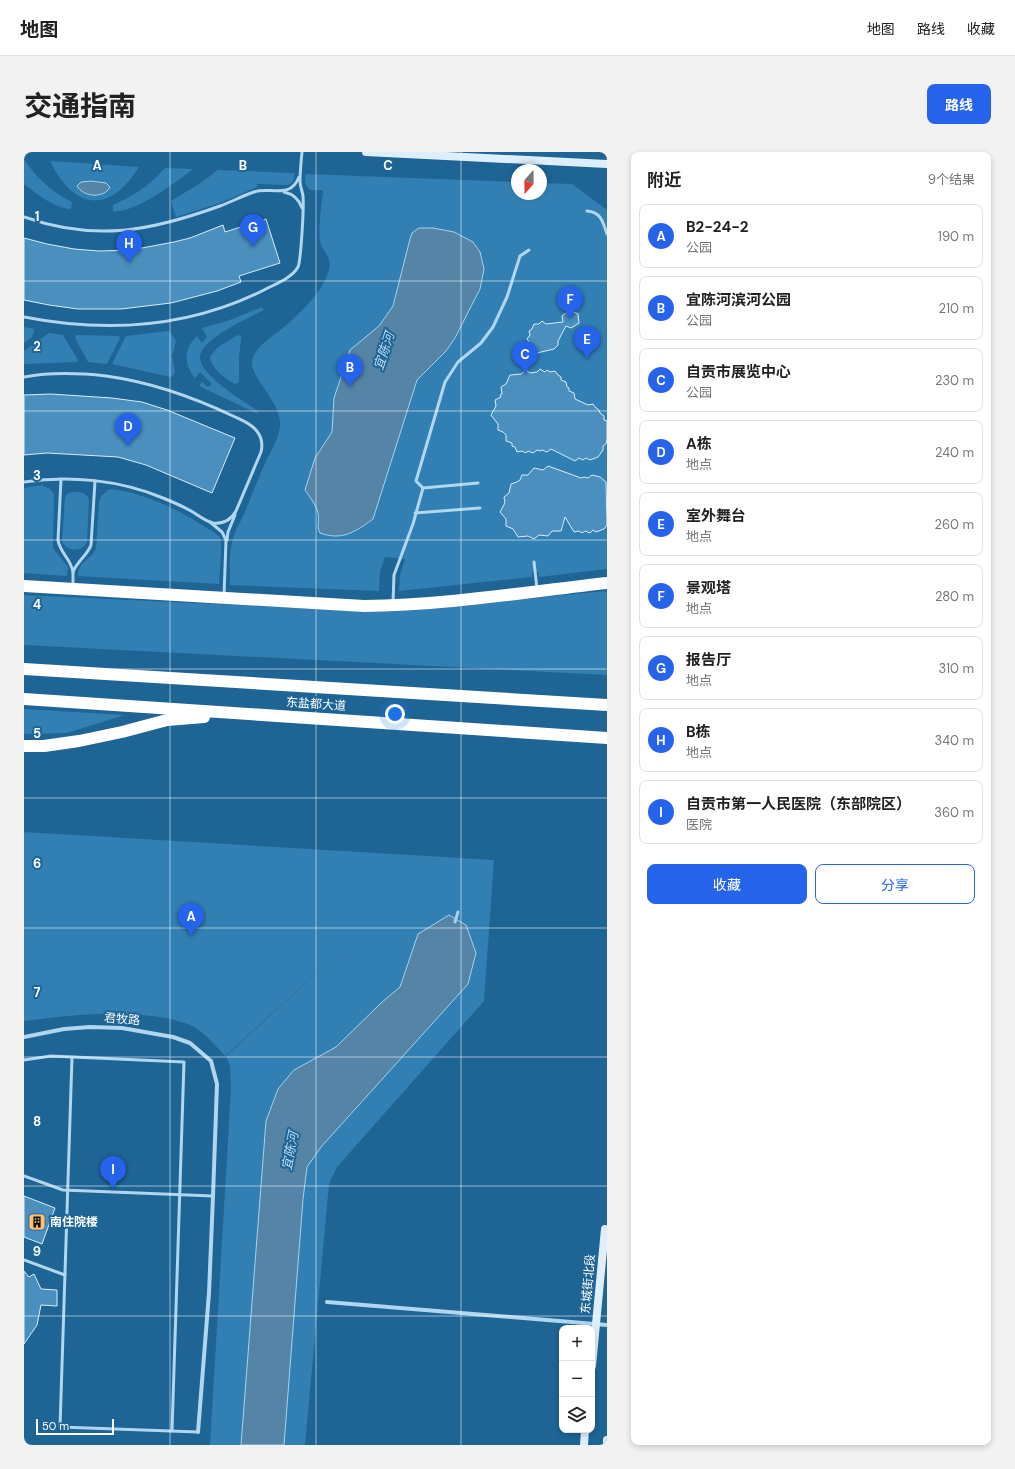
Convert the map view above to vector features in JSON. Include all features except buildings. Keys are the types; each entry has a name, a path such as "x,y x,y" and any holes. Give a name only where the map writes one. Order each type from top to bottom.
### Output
{"highway":[{"path":"24,586 346,605 393,606 607,583"},
{"name":"东盐都大道","path":"24,669 607,704"},
{"name":"东盐都大道","path":"24,699 607,738"},
{"path":"24,746 44,746 79,741 122,732 167,720 238,713"}],"main road":[{"path":"366,152 607,164"},
{"name":"东城街北段","path":"592,1361 605,1228"},
{"path":"584,1445 585,1433"},
{"path":"606,1445 607,1440"}],"street":[{"name":"君牧路","path":"24,1037 64,1029 90,1027 122,1028 173,1037 190,1043 211,1061 216,1084 213,1196"},
{"path":"198,1432 209,1293 213,1196"},
{"path":"327,1302 607,1325"}],"lane":[{"path":"24,317 74,325 103,327 137,326 180,319 211,311 261,292 294,273 300,259 303,212 303,198 300,184 302,152"},
{"path":"280,192 293,187 299,179 300,174"},
{"path":"24,217 47,225 69,229 100,232 128,231 158,225 189,216 253,192 260,191 286,192 294,196 299,202 303,212"},
{"path":"587,211 594,212 601,217 607,234"},
{"path":"422,488 416,481 445,382 453,368 481,343 493,327 506,302 520,256 529,250"},
{"path":"24,376 81,374 107,376 136,381 192,398 251,426 260,434 262,448 228,532 224,598"},
{"path":"24,482 61,479 95,481 120,485 152,494 180,506 206,520 222,532 227,545"},
{"path":"61,479 58,540 59,547 70,562 73,572 73,589"},
{"path":"73,572 77,562 87,553 91,545 95,481"},
{"path":"422,488 478,483"},
{"path":"393,606 394,575 416,513 422,488"},
{"path":"416,513 480,508"},
{"path":"206,520 211,522 223,522 230,518 236,511"},
{"path":"534,562 537,591"},
{"path":"24,1060 51,1056 184,1062 172,1431"},
{"path":"72,1057 60,1427 198,1432"},
{"path":"24,1176 68,1191 213,1196"},
{"path":"24,1260 65,1275"}],"shaded area":[{"path":"24,159 45,184 72,202 71,209 52,203 24,184"},
{"path":"50,161 139,167 128,183 116,193 104,199 92,200 81,197 70,189 59,177"},
{"path":"165,168 193,169 155,196 132,208 122,211 113,211 113,205 141,190 154,180"},
{"path":"218,170 294,173 294,177 292,182 288,185 257,184 257,187 220,203 176,217 171,201 199,184"},
{"path":"306,174 511,182 511,200 547,200 547,183 572,184 607,210 607,569 539,577 538,572 532,571 532,577 399,591 400,575 405,559 385,557 380,572 379,591 230,585 230,558 233,538 275,442 280,425 279,415 275,406 254,372 252,364 253,357 262,345 304,309 317,293 327,277 330,265 329,259 321,245 320,240 323,190 310,190 305,182"},
{"path":"262,307 264,310 227,329 208,343 202,350 200,357 207,372 215,380 259,412 256,413 199,386 202,382 208,387 212,384 200,372 195,378 191,373 187,362 187,351 197,336 202,343 207,337 202,328 227,321"},
{"path":"24,327 34,329 34,331 32,337 24,343"},
{"path":"168,331 176,341 172,356 175,373 171,377 112,364 126,336"},
{"path":"49,333 63,335 78,360 77,362 24,364 24,351"},
{"path":"76,335 119,336 120,338 106,364 88,362 75,338"},
{"path":"238,335 241,336 241,339 239,382 236,384 228,380 216,369 210,357 218,347"},
{"path":"42,485 50,489 54,494 53,548 68,567 67,576 24,573 24,488"},
{"path":"109,489 134,494 161,503 186,515 216,534 220,538 221,542 219,584 78,576 81,566 96,548 99,501 101,496"},
{"path":"72,492 80,492 85,494 89,500 87,542 82,548 75,550 68,548 62,542 65,498 67,494"},
{"path":"607,591 607,675 24,645 24,595 381,612"},
{"path":"24,709 125,715 67,733 24,734"},
{"path":"24,832 494,860 484,1001 337,1167 329,1184 305,1445 210,1445 231,1089 230,1066 226,1056 343,949 225,1056 207,1037 194,1027 183,1022 165,1018 130,1014 94,1014 24,1021"}],"water":[{"path":"91,181 106,183 110,187 107,191 99,195 94,195 80,190 77,186 81,182"},
{"path":"419,228 433,228 454,232 473,242 480,252 484,269 480,289 455,338 446,351 417,380 373,519 360,528 342,536 320,533 318,528 317,510 313,501 305,490 315,458 332,432 334,398 350,350 379,326 393,306 412,233"},
{"path":"449,915 466,925 476,953 468,984 321,1147 307,1167 303,1199 284,1445 241,1445 266,1121 278,1089 294,1070 336,1047 381,1003 400,987 418,934"}],"waterway":[{"name":"宜陈河","path":"455,922 458,912"}],"place":[{"name":"报告厅","path":"253,247"},
{"name":"B栋","path":"129,263"},
{"name":"景观塔","path":"570,319"},
{"name":"室外舞台","path":"587,359"},
{"name":"自贡市展览中心","path":"525,374"},
{"name":"宜陈河滨河公园","path":"350,387"},
{"name":"A栋","path":"128,446"},
{"name":"B2-24-2","path":"191,936"},
{"name":"自贡市第一人民医院（东部院区）","path":"113,1189"},
{"name":"南住院楼","path":"37,1222"}]}
